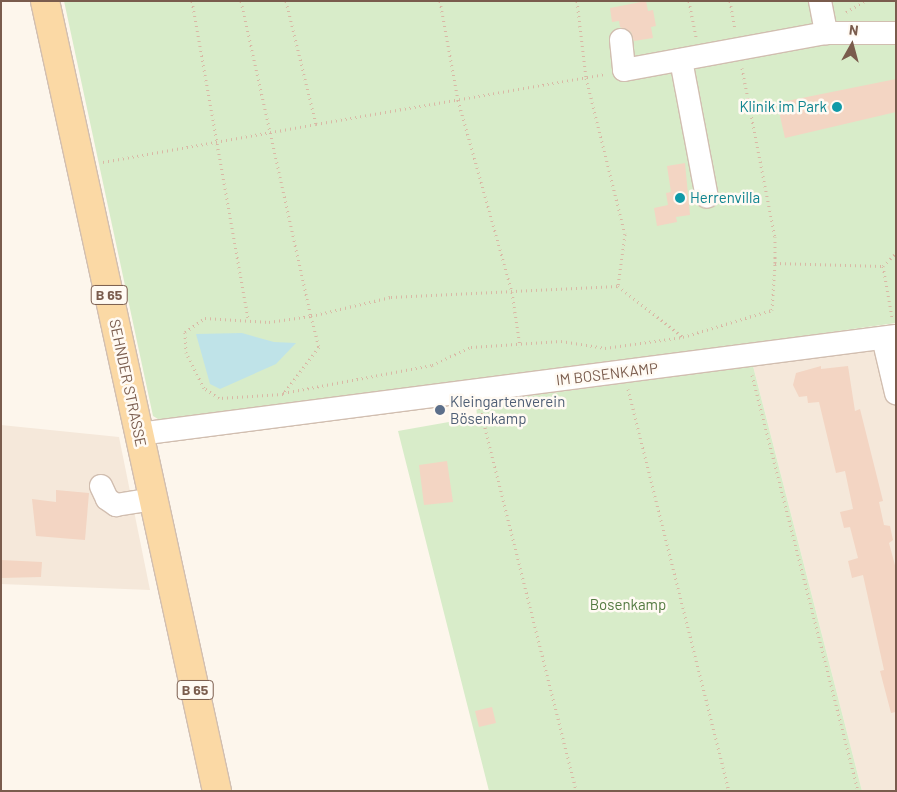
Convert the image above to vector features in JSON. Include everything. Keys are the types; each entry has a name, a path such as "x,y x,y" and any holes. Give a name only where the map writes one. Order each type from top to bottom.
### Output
{"main road":[{"name":"SEHNDER STRASSE","path":"46,1 217,791"}],"street":[{"path":"820,1 826,33"},
{"path":"621,40 624,70 826,33 896,33"},
{"path":"691,58 707,197"},
{"name":"IM BOSENKAMP","path":"139,434 889,337"},
{"path":"889,337 896,393"},
{"path":"101,486 107,499 116,505 153,499"}],"path":[{"path":"192,1 248,320"},
{"path":"241,1 319,347 283,394"},
{"path":"286,1 316,124"},
{"path":"440,1 458,100 512,292 520,346"},
{"path":"577,1 586,78 625,234 618,286"},
{"path":"689,1 691,58"},
{"path":"683,337 618,286 391,297 311,316 269,322 205,318 185,332 186,353 204,388 219,398 283,394 432,365 471,347 520,346 561,340 605,348 683,337 772,310 775,238 730,1"},
{"path":"93,163 624,70"},
{"path":"775,263 883,266 896,253"},
{"path":"883,266 894,323 889,337"},
{"path":"750,366 858,791"},
{"path":"626,382 729,791"},
{"path":"478,402 576,791"}],"shaded area":[{"path":"896,347 896,791 862,791 753,366"},
{"path":"1,425 119,437 150,590 1,584"}],"green space":[{"path":"64,1 896,1 896,323 175,424 163,422 153,416"},
{"name":"Bosenkamp","path":"753,366 862,791 489,791 398,431 477,417 476,403"}],"water":[{"path":"242,333 274,342 296,343 276,364 220,389 210,384 196,334"}],"building":[{"path":"646,1 648,11 653,10 656,26 651,27 653,38 634,41 631,32 620,27 619,21 612,22 610,8"},
{"name":"Klinik im Park","path":"896,79 896,112 785,138 777,103"},
{"name":"Herrenvilla","path":"685,163 690,215 676,217 677,222 657,226 654,208 668,205 666,193 671,192 667,166"},
{"path":"821,366 821,369 848,366 855,411 860,409 883,501 879,502 884,525 890,526 893,540 889,543 896,569 896,712 891,713 880,671 884,670 863,575 852,578 848,561 858,558 850,527 844,528 840,512 853,509 845,471 836,473 819,402 808,403 807,396 799,397 793,385 796,373"},
{"path":"447,461 453,502 424,505 419,465"},
{"path":"56,490 89,493 85,540 36,536 32,499 56,502"},
{"path":"1,560 42,562 41,577 1,578"},
{"path":"492,707 496,723 479,727 475,711"}],"place":[{"name":"Klinik im Park","path":"837,107"},
{"name":"Herrenvilla","path":"680,198"},
{"name":"Kleingartenverein Bösenkamp","path":"440,410"}]}
